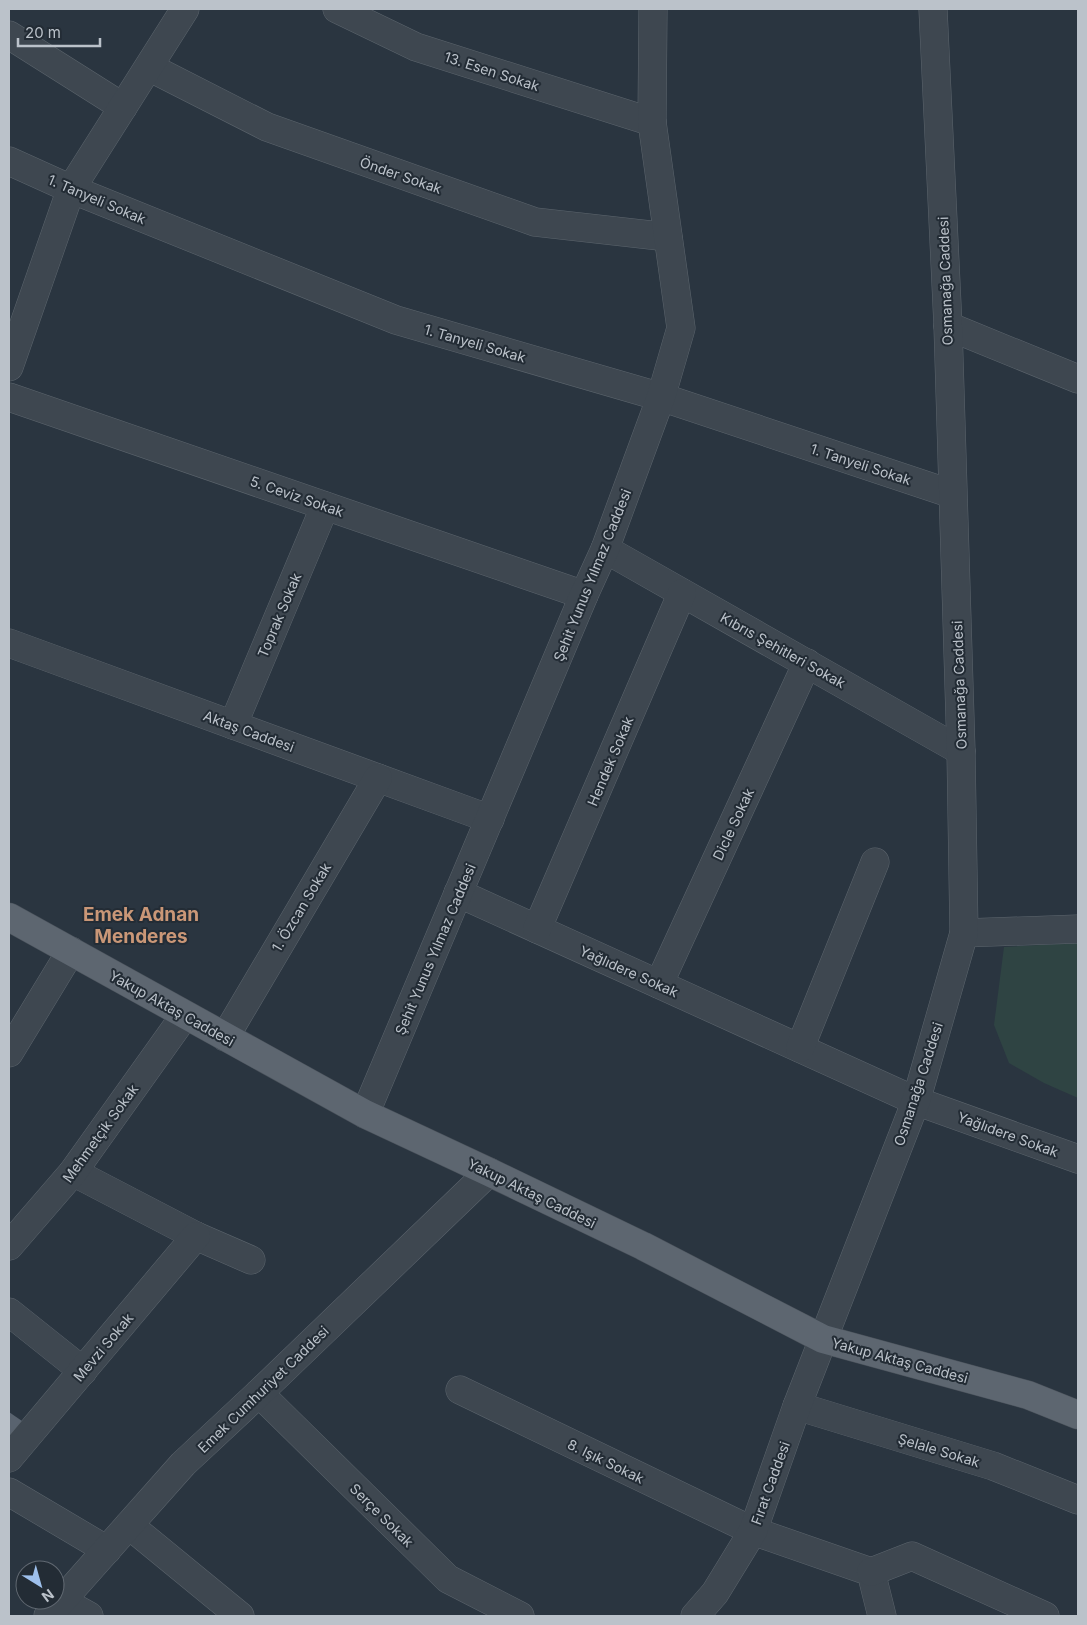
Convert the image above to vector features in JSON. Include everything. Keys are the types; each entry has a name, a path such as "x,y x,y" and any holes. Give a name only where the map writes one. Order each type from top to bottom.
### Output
{"main road":[{"name":"Yakup Aktaş Caddesi","path":"9,917 364,1114 643,1246 823,1339 1028,1395 1078,1415"}],"street":[{"path":"9,367 71,189 185,9"},
{"name":"13. Esen Sokak","path":"337,9 416,47 652,122"},
{"name":"Şehit Yunus Yılmaz Caddesi","path":"364,1114 605,549 661,397 681,328 652,122 653,9"},
{"name":"Osmanağa Caddesi","path":"823,1339 916,1101 964,933 961,751 948,326 933,9"},
{"path":"9,35 123,107"},
{"name":"Önder Sokak","path":"149,67 266,127 535,222 668,237"},
{"name":"1. Tanyeli Sokak","path":"9,161 71,189 396,320 661,397 952,494"},
{"path":"948,326 1078,380"},
{"name":"5. Ceviz Sokak","path":"9,397 584,595"},
{"name":"Toprak Sokak","path":"233,725 325,506"},
{"name":"Kıbrıs Şehitleri Sokak","path":"605,549 961,751"},
{"name":"Hendek Sokak","path":"537,929 682,593"},
{"name":"Aktaş Caddesi","path":"9,643 490,819"},
{"name":"Dicle Sokak","path":"659,984 806,663"},
{"name":"1. Özcan Sokak","path":"225,1037 378,778"},
{"path":"800,1048 875,862"},
{"name":"Yağlıdere Sokak","path":"458,893 916,1101 1078,1159"},
{"path":"964,933 1078,929"},
{"path":"9,1053 71,951"},
{"name":"Mehmetçik Sokak","path":"9,1246 73,1172 185,1015"},
{"path":"73,1172 196,1236 251,1260"},
{"name":"Emek Cumhuriyet Caddesi","path":"65,1598 183,1464 260,1393 490,1172"},
{"name":"Mevzi Sokak","path":"9,1458 196,1236"},
{"path":"9,1312 83,1371"},
{"name":"Fırat Caddesi","path":"695,1616 715,1593 753,1531 823,1339"},
{"name":"8. Işık Sokak","path":"460,1390 753,1531 871,1572"},
{"name":"Serçe Sokak","path":"260,1393 448,1579 520,1616"},
{"name":"Şelale Sokak","path":"797,1406 992,1466 1078,1500"},
{"path":"9,1492 107,1550"},
{"path":"129,1525 240,1616"},
{"path":"882,1616 871,1572 912,1556 1045,1616"},
{"path":"60,1610 89,1616"}],"green space":[{"path":"1078,943 1078,1098 1044,1083 1009,1063 994,1025 1004,947"}],"building":[{"path":"9,1412 22,1421 9,1440"}],"district":[{"name":"Emek Adnan Menderes","path":"141,925"}]}
